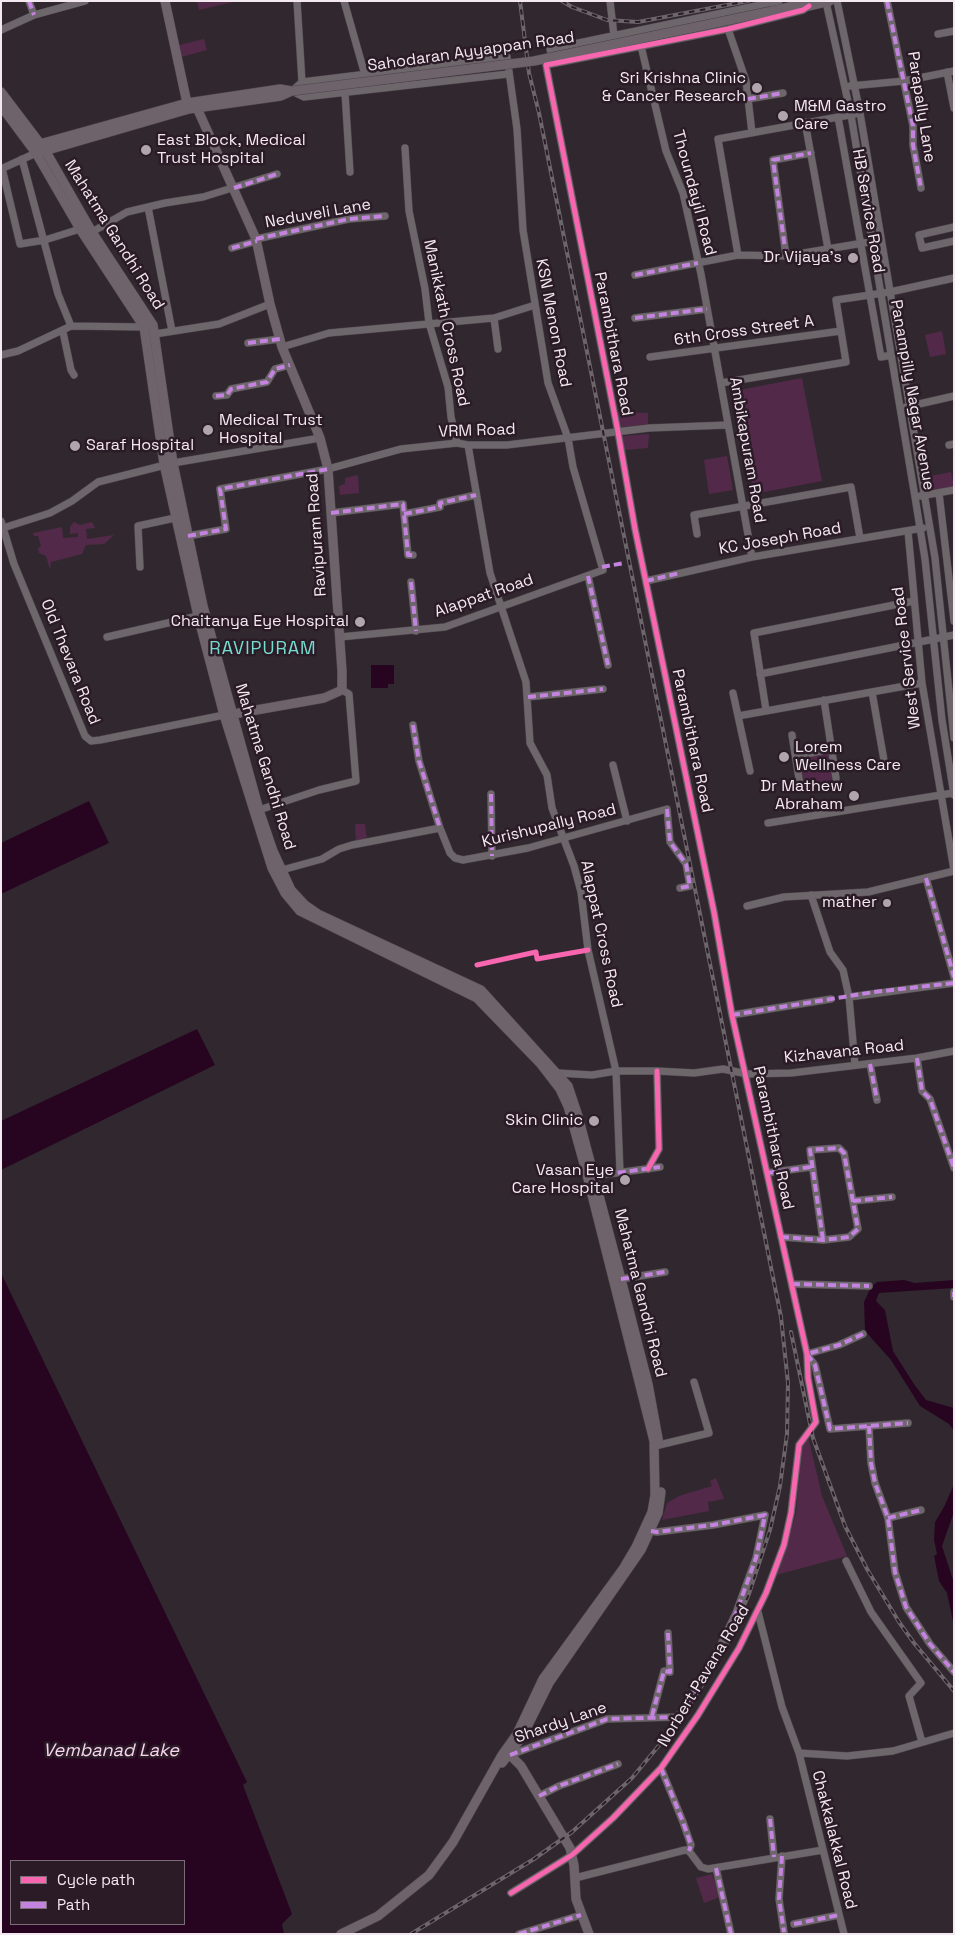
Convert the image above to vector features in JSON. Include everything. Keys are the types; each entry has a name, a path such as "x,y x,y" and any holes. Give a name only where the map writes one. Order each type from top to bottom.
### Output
{"main road":[{"path":"165,1 187,103"},
{"name":"Sahodaran Ayyappan Road","path":"38,149 187,103 280,89 292,91 534,61 804,4 827,2"},
{"name":"Sahodaran Ayyappan Road","path":"38,149 197,108 281,96 292,91"},
{"name":"Mahatma Gandhi Road","path":"1,92 153,325 175,518 198,616 259,810 282,870 302,908"},
{"name":"Mahatma Gandhi Road","path":"1,106 38,149 80,229 144,327 168,464 188,536 228,714 272,868 285,893 302,908 477,998 568,1086 575,1104 594,1176 659,1445 661,1495 651,1531 625,1571 573,1642 548,1683 530,1725 496,1769 453,1842 429,1875 378,1916 341,1934"},
{"name":"Ravipuram Road","path":"197,108 256,240 281,343 320,438 328,469 342,690"},
{"path":"228,714 324,698 342,690"},
{"name":"Mahatma Gandhi Road","path":"555,1075 568,1106 612,1255 621,1279 654,1441 655,1495 645,1528 625,1571"},
{"path":"507,1753 522,1766 572,1855 576,1896 589,1934"}],"street":[{"path":"29,1 34,16"},
{"path":"1,30 34,16 85,1"},
{"path":"297,1 302,82"},
{"path":"344,1 365,75 302,82 292,91 304,97 508,74"},
{"path":"610,1 614,36"},
{"path":"779,1 550,49 554,63 728,29 803,10 804,4"},
{"name":"Panampilly Nagar Avenue","path":"837,1 860,113 930,527 954,738"},
{"name":"Parapally Lane","path":"887,1 914,126 913,145 921,188"},
{"name":"Panampilly Nagar Avenue","path":"827,2 851,115 915,497 932,638 954,794"},
{"path":"728,29 746,81 752,133"},
{"path":"938,34 954,31"},
{"name":"Thoundayil Road","path":"641,46 666,151 683,193 714,348"},
{"name":"KSN Menon Road","path":"365,75 507,56 517,129 523,230 548,383 568,438 573,466 603,570"},
{"name":"Parambithara Road","path":"554,63 546,65 646,581 712,902 732,1015 807,1354 808,1378 816,1422 799,1445"},
{"path":"846,87 904,81 950,72 954,108"},
{"path":"345,93 350,172"},
{"path":"748,99 783,93"},
{"path":"738,255 718,139 860,113"},
{"name":"HB Service Road","path":"838,117 881,357 892,355"},
{"path":"805,122 828,249"},
{"name":"Manikkath Cross Road","path":"405,148 409,210 425,289 428,323 448,387 451,417 457,443"},
{"path":"38,149 1,168 20,244 45,240 80,229"},
{"path":"786,256 773,160 811,153"},
{"path":"22,158 58,294 71,326"},
{"path":"92,232 128,212 234,188 277,174"},
{"path":"148,207 172,332"},
{"name":"Neduveli Lane","path":"232,248 256,240 349,219 384,216"},
{"path":"952,228 954,241 922,248 919,235 952,228"},
{"path":"635,275 738,255 786,256 881,240"},
{"path":"721,383 846,362 836,300 890,292 954,278"},
{"path":"155,334 219,324 270,304"},
{"path":"248,343 281,343 330,333 494,318 536,305"},
{"path":"635,318 707,309"},
{"path":"494,318 498,349"},
{"path":"1,355 62,332 71,326 144,327"},
{"path":"62,332 71,370 74,375"},
{"name":"6th Cross Street A","path":"650,357 841,332"},
{"name":"Ambikapuram Road","path":"714,348 752,557"},
{"path":"216,396 227,395 231,389 267,382 275,369 290,365"},
{"path":"900,408 954,396"},
{"name":"VRM Road","path":"188,536 226,529 220,489 328,469 401,449 457,443 468,445 507,445 649,428 728,425"},
{"path":"2,525 50,513 72,501 98,482 168,464 320,438"},
{"name":"Alappat Cross Road","path":"468,445 490,573 526,682 530,743 547,775 552,808 574,866 581,892 588,950 616,1071 620,1172"},
{"path":"697,534 694,515 851,487 860,538"},
{"path":"915,497 954,490"},
{"path":"939,493 954,621"},
{"path":"404,514 440,507 440,503 476,495"},
{"path":"331,513 403,504 411,555"},
{"path":"140,567 138,526 175,518"},
{"name":"Old Thevara Road","path":"2,525 14,564 85,736 92,741 100,740 228,714"},
{"name":"KC Joseph Road","path":"646,581 752,557 930,527"},
{"name":"West Service Road","path":"908,531 922,683 953,867"},
{"name":"Alappat Road","path":"340,637 445,627 603,570"},
{"path":"588,576 608,665"},
{"path":"411,582 416,631"},
{"path":"766,710 754,633 914,601"},
{"path":"107,637 198,616"},
{"path":"760,674 919,640 954,635"},
{"path":"738,716 922,683"},
{"path":"528,697 603,689"},
{"path":"259,810 319,790 356,781 349,694 342,690"},
{"path":"872,692 885,766"},
{"path":"733,693 750,771"},
{"path":"824,700 836,778"},
{"path":"282,870 322,859 339,849 352,845 440,828 419,761 413,725"},
{"path":"792,735 800,785"},
{"path":"796,756 831,750"},
{"path":"613,765 627,820"},
{"path":"491,794 492,856"},
{"path":"768,824 954,794"},
{"name":"Kurishupally Road","path":"440,828 450,853 456,858 463,860 492,856 563,839 667,809 670,842 686,864 689,878 690,886 680,888"},
{"path":"747,906 784,897 793,898 811,895 868,892 926,878 953,867"},
{"path":"926,878 954,977"},
{"path":"811,895 830,952 843,970 849,997 856,1065"},
{"path":"849,997 954,982"},
{"path":"732,1015 832,999"},
{"name":"Kizhavana Road","path":"555,1075 592,1075 616,1071 694,1073 723,1069 746,1074 792,1073 917,1058 954,1051"},
{"path":"917,1058 922,1091 930,1099 954,1168"},
{"path":"870,1064 877,1100"},
{"path":"648,1169 659,1149 657,1071"},
{"path":"781,1237 823,1240 850,1237 858,1229 844,1153 839,1148 810,1150 823,1240"},
{"path":"594,1176 660,1167"},
{"path":"766,1173 811,1167"},
{"path":"853,1201 892,1196"},
{"path":"621,1279 665,1272"},
{"path":"792,1284 869,1286"},
{"path":"954,1292 954,1297"},
{"path":"863,1334 839,1345 807,1354 815,1365 830,1429 908,1423"},
{"path":"659,1445 709,1433 694,1382"},
{"path":"869,1426 871,1463 888,1518 896,1572 906,1606 930,1644 954,1672"},
{"name":"Norbert Pavana Road","path":"511,1893 572,1855 613,1818 661,1768 708,1698 758,1612 784,1545 792,1513 799,1445"},
{"path":"888,1518 922,1510"},
{"name":"Shardy Lane","path":"507,1753 607,1719 652,1716 678,1717 712,1663 725,1637 756,1558 764,1515 713,1525 657,1532 651,1531"},
{"path":"846,1561 871,1612 921,1684 909,1696 922,1742"},
{"name":"Chakkalakkal Road","path":"758,1612 782,1707 799,1753 844,1934"},
{"path":"652,1716 664,1671 670,1672 668,1633"},
{"path":"799,1753 847,1756 893,1752 954,1734"},
{"path":"540,1796 559,1786 618,1764"},
{"path":"661,1768 691,1845 689,1851"},
{"path":"770,1819 778,1857 779,1899 784,1932"},
{"path":"575,1878 685,1850 689,1851 701,1867 716,1868 822,1850"},
{"path":"716,1868 731,1934"},
{"path":"519,1934 581,1915"},
{"path":"794,1924 839,1915"}],"shaded area":[{"path":"197,1 237,1 199,10"},
{"path":"204,39 207,50 181,57 179,45"},
{"path":"942,331 946,354 930,357 925,335"},
{"path":"802,378 822,481 754,494 734,391"},
{"path":"616,412 648,413 648,424 620,428"},
{"path":"649,434 648,448 624,450 622,440 624,436"},
{"path":"727,456 733,490 709,494 704,460"},
{"path":"951,472 954,487 934,490 931,476"},
{"path":"358,475 359,493 340,495 339,486 345,484 345,478"},
{"path":"74,522 80,525 92,522 95,528 86,529 87,539 114,535 104,544 86,545 82,554 51,562 50,570 46,556 39,553 38,548 41,546 38,536 34,536 33,533 62,527 63,538 78,537 78,533 70,534 70,527"},
{"path":"828,753 833,780 804,785 799,760 802,757"},
{"path":"355,824 365,824 367,840 356,842"},
{"path":"808,1436 822,1496 847,1556 776,1575 787,1546 796,1513 802,1447"},
{"path":"716,1478 724,1499 708,1502 709,1511 662,1520 667,1503 679,1496 712,1486 710,1481"},
{"path":"712,1874 720,1897 704,1903 696,1878"}],"water":[{"path":"371,665 394,665 394,684 388,684 388,688 371,688"},
{"path":"89,801 109,843 1,894 1,843"},
{"name":"mather","path":"885,898 889,898 892,903 891,907 885,908 882,905 882,901"},
{"path":"197,1029 215,1065 1,1170 1,1121"},
{"name":"Vembanad Lake","path":"1,1273 247,1782 243,1785 292,1914 282,1924 284,1934 1,1934"},
{"path":"904,1280 915,1283 954,1280 954,1288 879,1293 876,1301 885,1310 893,1351 914,1384 926,1400 954,1408 954,1431 949,1424 920,1406 891,1360 865,1331 864,1302 871,1287 877,1282"},
{"path":"954,1484 954,1512 942,1546 954,1583 954,1626 947,1593 939,1581 934,1556 937,1554 934,1540 935,1522"}],"railway":[{"path":"411,1934 534,1859 572,1832 632,1778 675,1726 707,1678 729,1640 749,1594 770,1530 780,1486 787,1434 788,1383 781,1317 539,113 529,73 520,1"},
{"path":"562,1 572,7 607,20 638,22 748,1"},
{"path":"791,1332 813,1438 845,1526 867,1569 899,1622 954,1691"}],"marked path":[{"path":"29,1 34,15"},
{"path":"887,1 913,126 913,145 921,188"},
{"path":"748,99 783,93"},
{"path":"786,256 773,160 811,153"},
{"path":"234,188 277,174"},
{"path":"256,239 349,219 385,216"},
{"path":"232,248 257,241"},
{"path":"635,275 698,263"},
{"path":"635,318 707,309"},
{"path":"248,343 280,339"},
{"path":"216,396 227,395 231,389 267,382 275,369 290,365"},
{"path":"188,536 226,529 220,489 328,469"},
{"path":"404,514 440,507 440,503 476,495"},
{"path":"331,513 403,504 408,555 413,555"},
{"path":"602,567 624,563"},
{"path":"646,581 680,573"},
{"path":"588,576 608,665"},
{"path":"411,582 416,631"},
{"path":"528,697 603,689"},
{"path":"413,725 419,761 440,828"},
{"path":"491,794 492,856"},
{"path":"667,809 670,842 686,864 690,886 680,888"},
{"path":"926,878 954,977"},
{"path":"732,1015 874,992 954,983"},
{"path":"917,1058 922,1091 930,1099 954,1168"},
{"path":"870,1064 877,1100"},
{"path":"781,1237 823,1240 849,1237 858,1229 844,1153 839,1148 810,1150 823,1240"},
{"path":"594,1176 660,1167"},
{"path":"767,1173 811,1167"},
{"path":"853,1201 892,1197"},
{"path":"621,1279 665,1272"},
{"path":"792,1284 869,1286"},
{"path":"954,1292 954,1297"},
{"path":"863,1334 839,1345 807,1354 815,1365 830,1429 908,1423"},
{"path":"869,1426 871,1463 875,1483 888,1518 895,1572 906,1607 930,1644 954,1672"},
{"path":"888,1518 921,1510"},
{"path":"510,1755 607,1719 678,1717 697,1688 712,1663 736,1613 756,1558 765,1515 713,1525 657,1532 651,1531"},
{"path":"652,1716 664,1671 670,1672 668,1633"},
{"path":"539,1796 559,1786 618,1764"},
{"path":"661,1768 691,1845 689,1851"},
{"path":"770,1819 774,1857"},
{"path":"782,1856 779,1899 784,1932"},
{"path":"716,1868 731,1934"},
{"path":"519,1934 581,1915"},
{"path":"794,1924 839,1915"}],"cycle path":[{"path":"511,1893 572,1855 613,1818 661,1768 698,1715 739,1648 766,1593 784,1545 791,1513 799,1445 816,1422 808,1378 807,1354 732,1015 714,912 635,529 618,432 546,65 728,29 803,10 809,6"},
{"path":"477,965 536,952 537,959 588,950"},
{"path":"648,1169 659,1149 657,1071"}],"place":[{"name":"Sri Krishna Clinic & Cancer Research","path":"757,88"},
{"name":"M&M Gastro Care","path":"783,116"},
{"name":"East Block, Medical Trust Hospital","path":"146,150"},
{"name":"Dr Vijaya's","path":"853,258"},
{"name":"Medical Trust Hospital","path":"208,430"},
{"name":"Saraf Hospital","path":"75,446"},
{"name":"Chaitanya Eye Hospital","path":"360,622"},
{"name":"Lorem Wellness Care","path":"784,757"},
{"name":"Dr Mathew Abraham","path":"854,796"},
{"name":"mather","path":"887,903"},
{"name":"Skin Clinic","path":"594,1121"},
{"name":"Vasan Eye Care Hospital","path":"625,1180"}],"district":[{"name":"RAVIPURAM","path":"263,649"}]}
